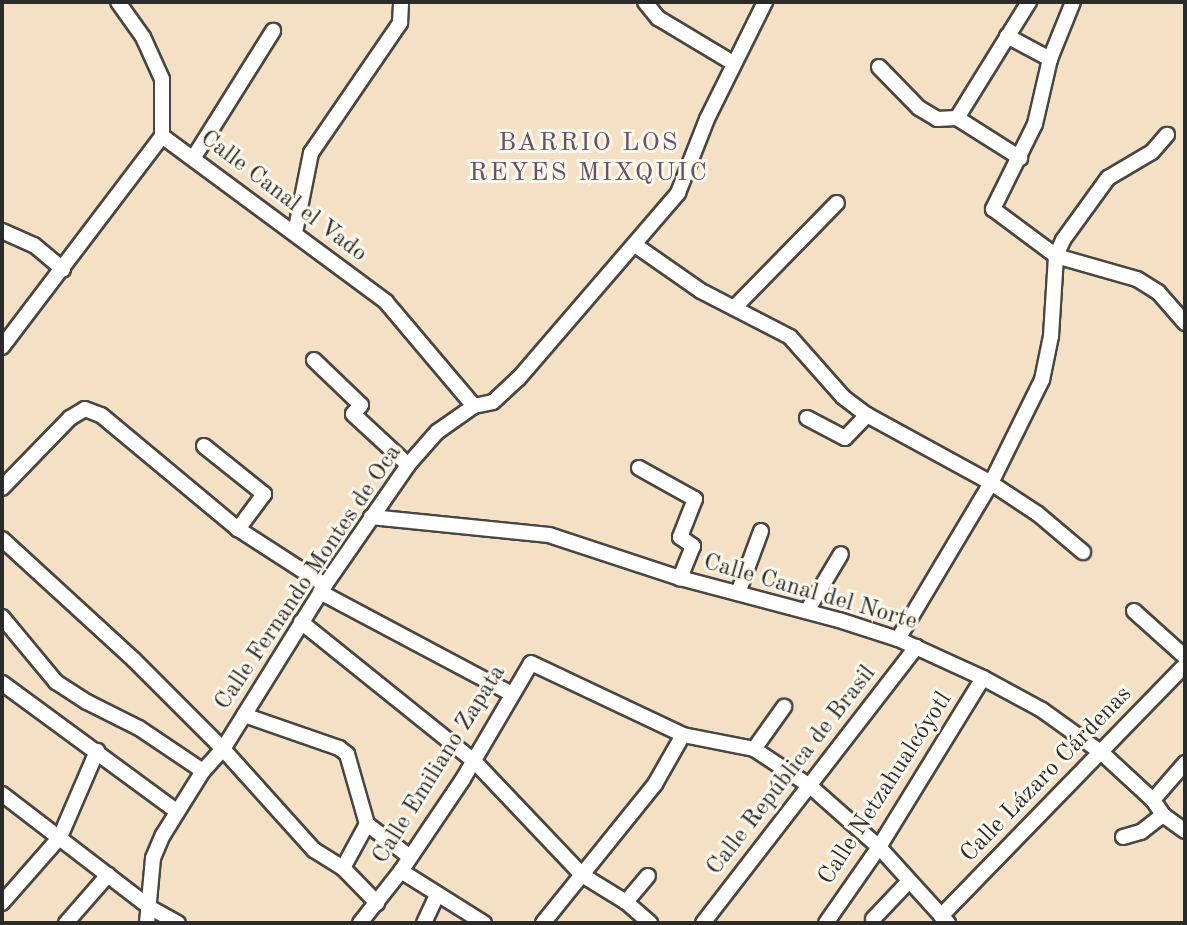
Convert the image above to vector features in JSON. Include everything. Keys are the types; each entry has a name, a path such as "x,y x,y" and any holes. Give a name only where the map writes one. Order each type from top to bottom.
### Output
{"street":[{"name":"Calle Canal el Vado","path":"118,2 143,37 163,79 162,136 386,302 474,406"},
{"path":"295,233 312,153 400,23 401,2"},
{"path":"645,2 658,18 733,63"},
{"name":"Calle Fernando Montes de Oca","path":"147,923 153,858 176,811 203,771 223,749 301,622 371,517 408,465 437,432 474,406 493,402 519,378 678,193 733,63 765,2"},
{"path":"957,118 1029,2"},
{"path":"1073,2 1050,59 1035,124 993,209 1006,222 1056,256 1137,279 1158,292 1185,323"},
{"path":"194,158 273,31"},
{"path":"1007,36 1050,59"},
{"path":"879,67 919,108 937,120 957,118 1020,158"},
{"path":"898,639 990,483 1042,380 1051,336 1056,256 1063,240 1108,178 1152,152 1167,135"},
{"path":"2,348 162,136"},
{"path":"734,308 838,203"},
{"path":"2,231 34,245 63,269"},
{"path":"635,245 701,291 790,337 843,397 867,415 990,483 1038,514 1083,552"},
{"path":"314,360 362,405 353,414 408,465"},
{"path":"2,488 70,418 85,409 101,415 238,528 323,589 512,694"},
{"path":"807,418 845,438 867,415"},
{"path":"204,446 264,494 238,528"},
{"path":"639,468 695,499 680,537 693,545 680,578"},
{"name":"Calle Canal del Norte","path":"371,517 549,535 680,578 807,611 898,639 983,678 1042,710 1102,753 1153,800 1163,815 1185,831"},
{"path":"738,593 761,531"},
{"path":"2,539 134,660 223,749 314,850 343,867 377,903"},
{"path":"807,611 841,554"},
{"path":"1134,611 1185,657"},
{"path":"2,617 56,682 87,702 139,727 203,771"},
{"path":"301,622 474,761 582,875 626,902 650,923"},
{"name":"Calle República de Brasil","path":"704,923 916,647"},
{"name":"Calle Emiliano Zapata","path":"360,923 401,871 474,761 531,663 683,735"},
{"name":"Calle Lázaro Cárdenas","path":"944,920 1185,665"},
{"name":"Calle Netzahualcóyotl","path":"826,923 878,847 983,678"},
{"path":"2,683 176,811"},
{"path":"754,749 784,706"},
{"path":"244,715 346,754 367,824 410,857"},
{"path":"542,923 655,784 683,735 754,749 810,786 878,847 944,920"},
{"path":"2,903 60,837 97,751"},
{"path":"1153,800 1185,763"},
{"path":"2,794 149,907 178,923"},
{"path":"1123,837 1142,832 1163,815"},
{"path":"343,867 367,824"},
{"path":"401,871 484,923"},
{"path":"66,923 107,875"},
{"path":"626,902 648,876"},
{"path":"873,919 909,881"},
{"path":"424,923 437,895"}],"district":[{"name":"BARRIO LOS REYES MIXQUIC","path":"589,159"}]}
